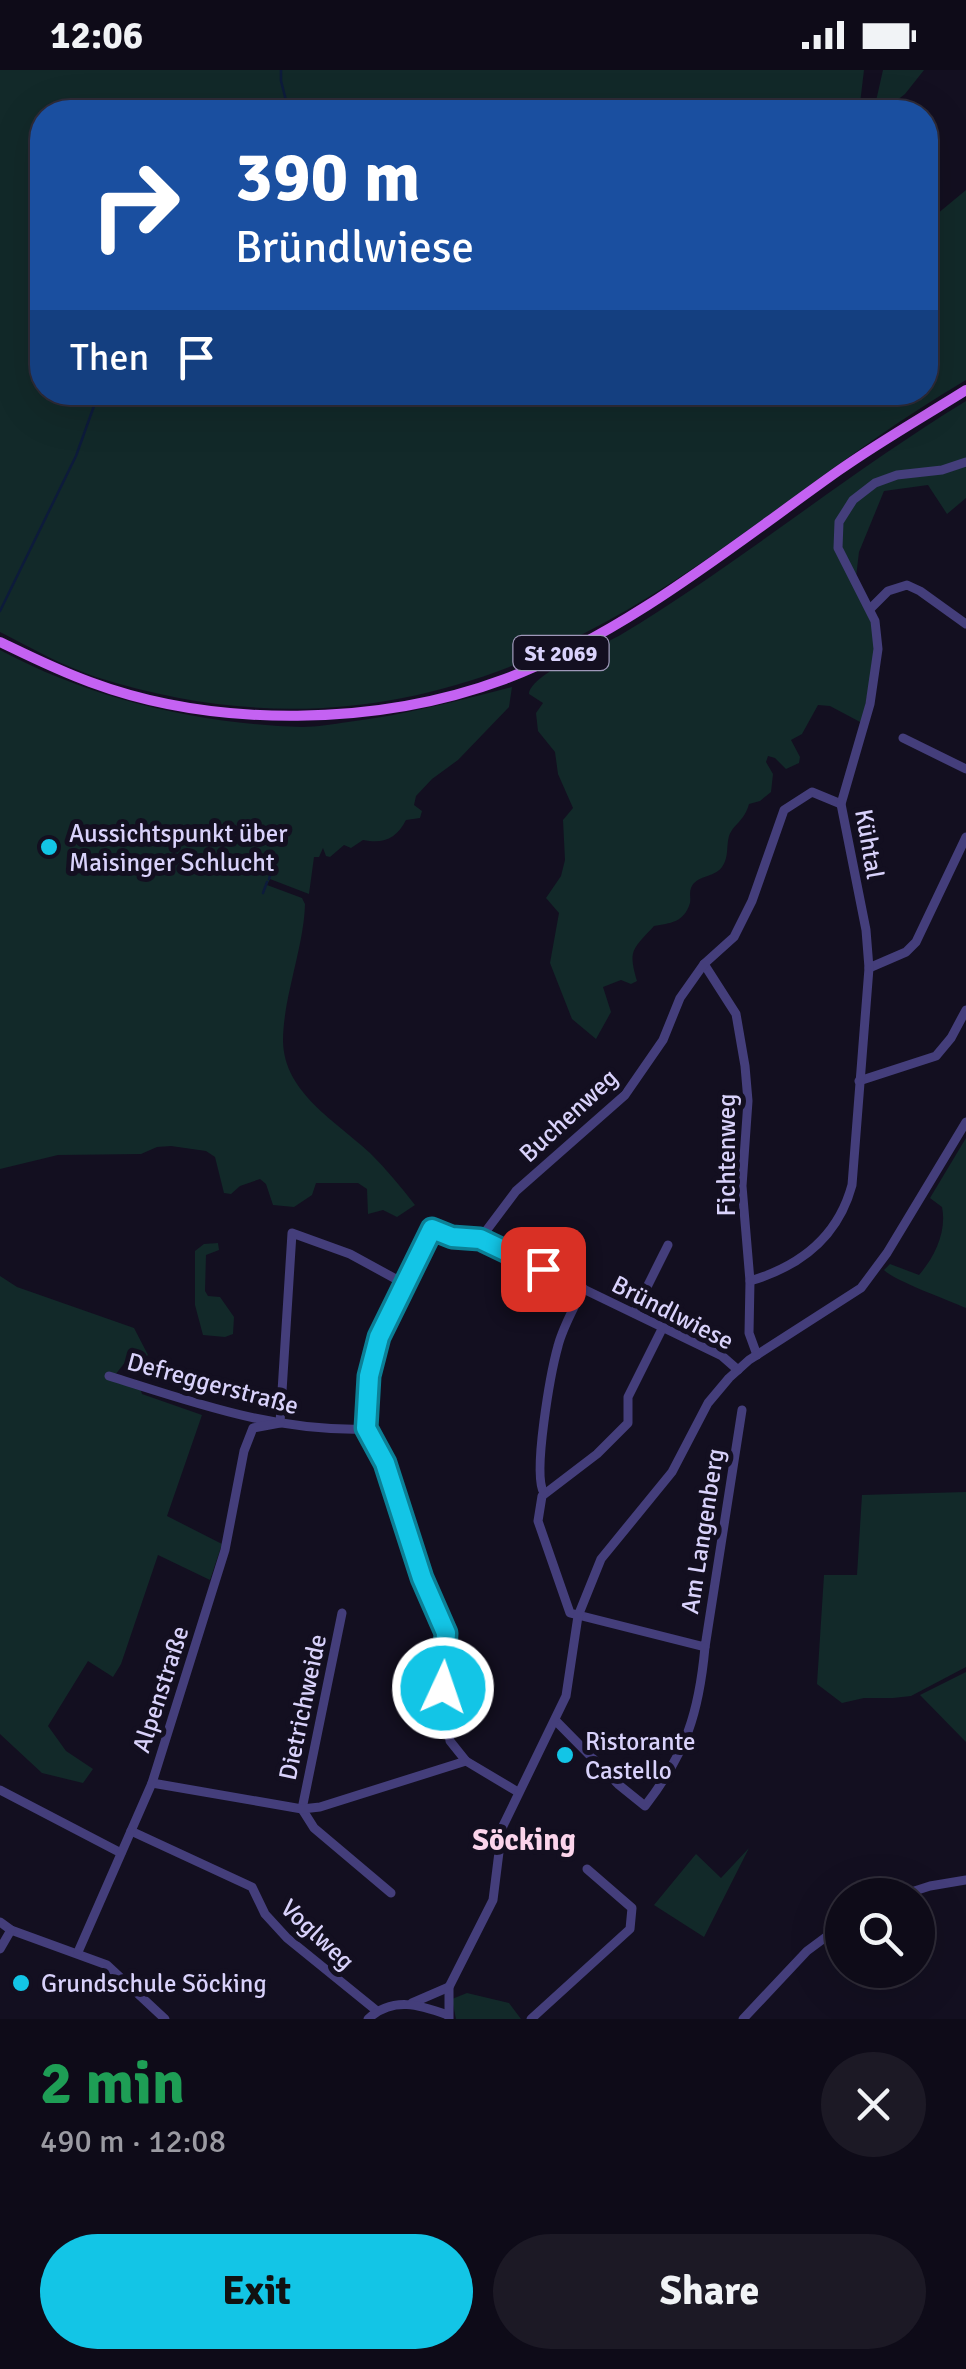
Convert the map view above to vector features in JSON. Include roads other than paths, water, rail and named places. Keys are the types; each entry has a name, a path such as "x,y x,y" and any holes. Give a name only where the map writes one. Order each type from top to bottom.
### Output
{"main road":[{"name":"St 2069","path":"0,642 90,682 157,700 229,712 296,717 432,700 505,679 572,648 638,609 844,466 966,390"}],"street":[{"name":"Kühtal","path":"750,1281 804,1257 834,1228 852,1185 869,968 866,930 841,804 878,667 875,621 838,548 839,522 844,511 875,483 966,462"},
{"path":"870,609 888,591 906,585 966,624"},
{"path":"904,738 966,769"},
{"name":"Buchenweg","path":"480,1239 516,1191 625,1094 664,1040 680,998 704,964 734,938 752,901 784,810 812,792 841,804"},
{"path":"869,968 906,952 916,942 966,837"},
{"name":"Fichtenweg","path":"704,964 736,1014 745,1066 748,1101 742,1186 750,1333 757,1355"},
{"path":"860,1081 936,1056 966,1010"},
{"path":"412,2002 449,2017 449,1987 491,1907 498,1842 566,1696 578,1616 601,1559 672,1472 708,1403 738,1370 860,1288 887,1253 966,1122"},
{"name":"Bründlwiese","path":"404,1284 432,1229 452,1237 480,1239 722,1356 738,1370"},
{"path":"280,1423 292,1234 350,1254 404,1284 379,1337 369,1376 366,1428 385,1463 422,1578 446,1633 443,1688 450,1741 466,1761 518,1792"},
{"path":"634,1313 668,1245"},
{"path":"544,1493 539,1480 558,1342 583,1288"},
{"path":"578,1616 567,1610 538,1521 538,1505 544,1493 597,1454 628,1423 628,1397 663,1328"},
{"name":"Defreggerstraße","path":"109,1376 182,1400 280,1423 321,1430 366,1428"},
{"name":"Am Langenberg","path":"578,1616 705,1647 742,1410"},
{"name":"Alpenstraße","path":"78,1952 152,1782 226,1550 244,1451 253,1428 280,1423"},
{"name":"Dietrichweide","path":"302,1810 342,1613"},
{"path":"555,1720 618,1785 645,1806 678,1760 700,1699 705,1647"},
{"path":"152,1782 302,1810 466,1761"},
{"path":"0,1790 121,1852"},
{"path":"302,1810 314,1828 391,1893"},
{"name":"Voglweg","path":"132,1831 252,1887 265,1914 287,1938 377,2011"},
{"path":"531,2019 630,1928 632,1908 587,1869"},
{"path":"935,1887 966,1880"},
{"path":"0,1922 11,1930 107,1964 165,2019"},
{"path":"0,1949 11,1930"},
{"path":"742,2019 807,1950 825,1937"},
{"path":"368,2019 377,2011 449,1987"}],"waterway":[{"path":"281,70 286,100"},
{"path":"0,611 76,456 94,405"},
{"path":"269,879 274,862"},
{"path":"263,893 267,882"}],"place":[{"name":"Aussichtspunkt über Maisinger Schlucht","path":"49,847"},
{"name":"Ristorante Castello","path":"565,1755"},
{"name":"Grundschule Söcking","path":"21,1983"}],"district":[{"name":"Söcking","path":"524,1840"}]}
